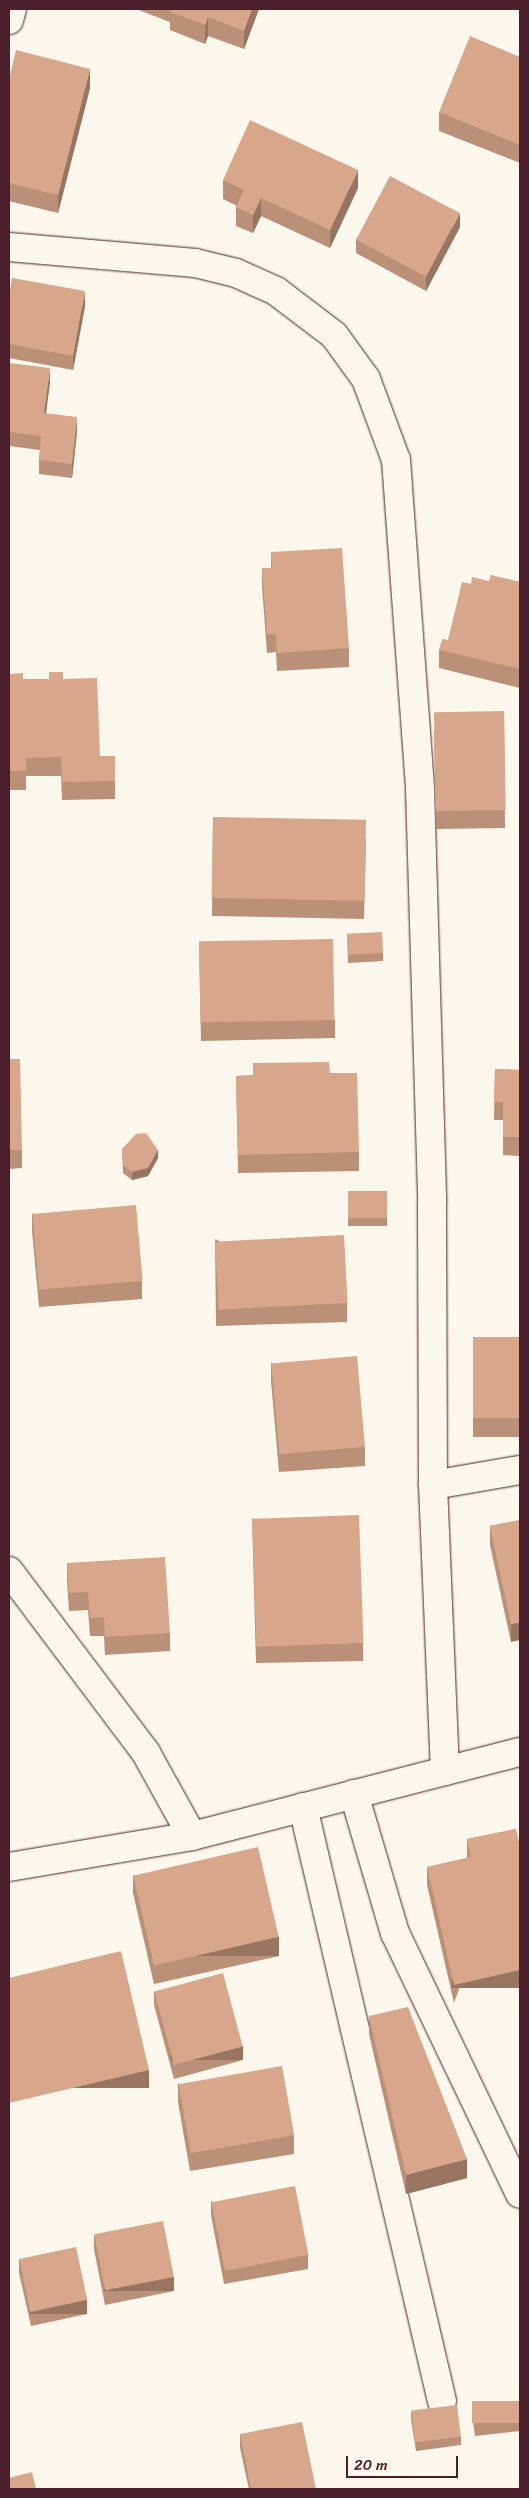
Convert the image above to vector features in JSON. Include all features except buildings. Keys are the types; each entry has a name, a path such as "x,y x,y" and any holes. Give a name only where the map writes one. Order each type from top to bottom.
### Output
{"street":[{"path":"9,20 12,9"},
{"path":"9,246 195,262 236,273 276,291 334,336 366,379 396,460 420,789 432,1204 433,1485 445,1771"},
{"path":"433,1485 520,1470"},
{"path":"9,1570 146,1752 192,1836"},
{"path":"9,1867 192,1836 520,1752"},
{"path":"354,1794 395,1933 520,2194"},
{"path":"303,1807 442,2401"}]}
